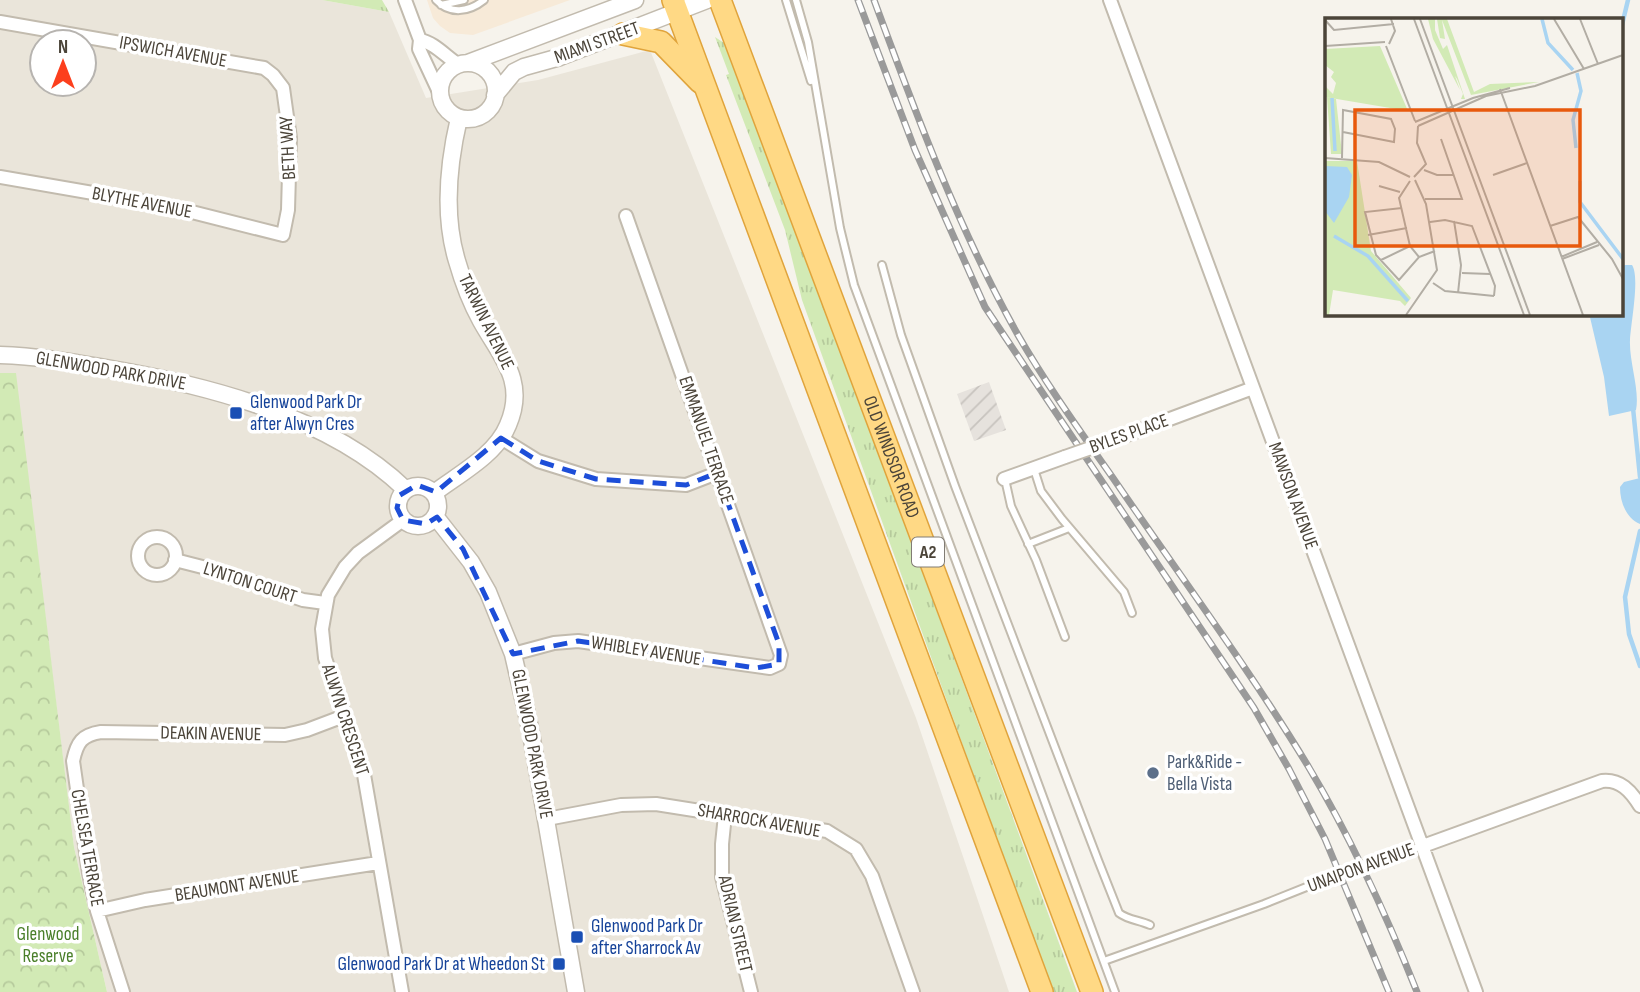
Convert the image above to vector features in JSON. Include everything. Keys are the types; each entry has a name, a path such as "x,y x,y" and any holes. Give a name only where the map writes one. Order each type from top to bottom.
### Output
{"highway":[{"name":"OLD WINDSOR ROAD","path":"720,0 1092,992"},
{"name":"A2","path":"675,6 1042,992"},
{"path":"623,34 661,42 704,85"}],"street":[{"path":"405,0 420,40 419,49 446,109 459,118 478,117 493,104 495,94 491,76 485,69 464,64 441,53 430,42 420,40"},
{"name":"MIAMI STREET","path":"464,64 635,0"},
{"name":"MIAMI STREET","path":"495,94 514,72 523,67 623,34 675,6 706,0"},
{"name":"MAWSON AVENUE","path":"1110,0 1476,992"},
{"name":"IPSWICH AVENUE","path":"0,22 264,68"},
{"path":"440,94 444,76 464,64"},
{"name":"BETH WAY","path":"264,68 274,75 282,88 290,138 288,210 282,235"},
{"name":"TARWIN AVENUE","path":"434,493 484,455 501,438 515,399 512,374 469,295 457,261 450,225 450,162 459,118"},
{"name":"BLYTHE AVENUE","path":"0,177 168,206 282,235"},
{"name":"EMMANUEL TERRACE","path":"626,216 779,644 779,664"},
{"name":"GLENWOOD PARK DRIVE","path":"0,355 64,361 176,381 228,394 278,413 326,436 380,468 405,489"},
{"name":"BYLES PLACE","path":"1004,479 1253,388"},
{"path":"501,438 538,461 596,479 686,485 717,473"},
{"path":"424,486 434,493 438,504 432,521 414,526 403,520 397,508 397,501 405,489 424,486"},
{"name":"GLENWOOD PARK DRIVE","path":"435,516 471,562 488,592 513,653 547,819 576,992"},
{"name":"ALWYN CRESCENT","path":"402,992 363,769 323,648 322,623 325,603 335,581 351,561 378,537 403,520"},
{"name":"LYNTON COURT","path":"175,560 222,572 303,600 325,603"},
{"name":"WHIBLEY AVENUE","path":"513,653 578,640 756,668 770,668 779,664"},
{"name":"DEAKIN AVENUE","path":"77,743 88,735 102,732 285,735 344,716"},
{"name":"CHELSEA TERRACE","path":"77,743 73,761 89,873 97,911 123,992"},
{"name":"UNAIPON AVENUE","path":"1423,846 1602,782 1618,783 1629,790 1640,806"},
{"name":"SHARROCK AVENUE","path":"547,819 621,805 656,804 827,831 856,849 872,877 913,992"},
{"name":"ADRIAN STREET","path":"726,815 722,844 722,877 751,992"},
{"name":"BEAUMONT AVENUE","path":"97,911 145,900 378,863"}],"lane":[{"path":"439,3 464,0"},
{"path":"439,3 451,10 460,11 484,0"},
{"path":"786,0 818,103"},
{"path":"796,0 808,42 840,228 854,285 1115,992"},
{"path":"882,265 901,335 955,486 1119,913 1126,918 1150,925"},
{"path":"1034,468 1041,491 1124,592 1132,613"},
{"path":"1004,479 1011,506 1065,637"},
{"path":"1028,544 1069,528"},
{"name":"UNAIPON AVENUE","path":"1104,961 1264,904 1377,859 1423,846"}],"highlighted area":[{"path":"501,438 538,461 596,479 686,485 717,473 779,644 779,664 756,668 578,641 513,654 463,549 437,517 426,524 403,520 397,508 400,495 417,485 436,492"}],"shaded area":[{"path":"0,0 322,0 389,12 426,98 538,80 650,50 916,718 1009,992 107,992 74,847 15,373 0,373"},
{"path":"427,0 570,0 473,35 450,33 440,26 433,18"},
{"path":"989,382 1006,430 974,441 957,394"}],"green space":[{"path":"322,0 382,0 389,12"},
{"path":"715,37 724,43 729,56 732,55 1077,992 1052,992 802,300 785,230 726,75 729,74"},
{"name":"Glenwood Reserve","path":"0,373 16,373 74,847 107,992 0,992"}],"water":[{"path":"1632,265 1635,279 1630,340 1637,402 1636,410 1609,416 1604,377 1589,315 1622,315 1622,267"},
{"path":"1640,478 1640,524 1631,518 1625,509 1620,487 1624,482"}],"waterway":[{"path":"1622,25 1628,0"},
{"path":"1633,408 1640,477"},
{"path":"1640,531 1625,597 1629,634 1640,666"}],"railway":[{"path":"858,0 915,150 985,307 1254,708 1325,839 1389,992"},
{"path":"874,0 922,128 996,295 1040,371 1237,656 1308,766 1367,877 1417,992"}],"place":[{"name":"Glenwood Park Dr after Alwyn Cres","path":"236,413"},
{"name":"Park&Ride - Bella Vista","path":"1153,773"},
{"name":"Glenwood Park Dr after Sharrock Av","path":"577,937"},
{"name":"Glenwood Park Dr at Wheedon St","path":"559,964"}]}
